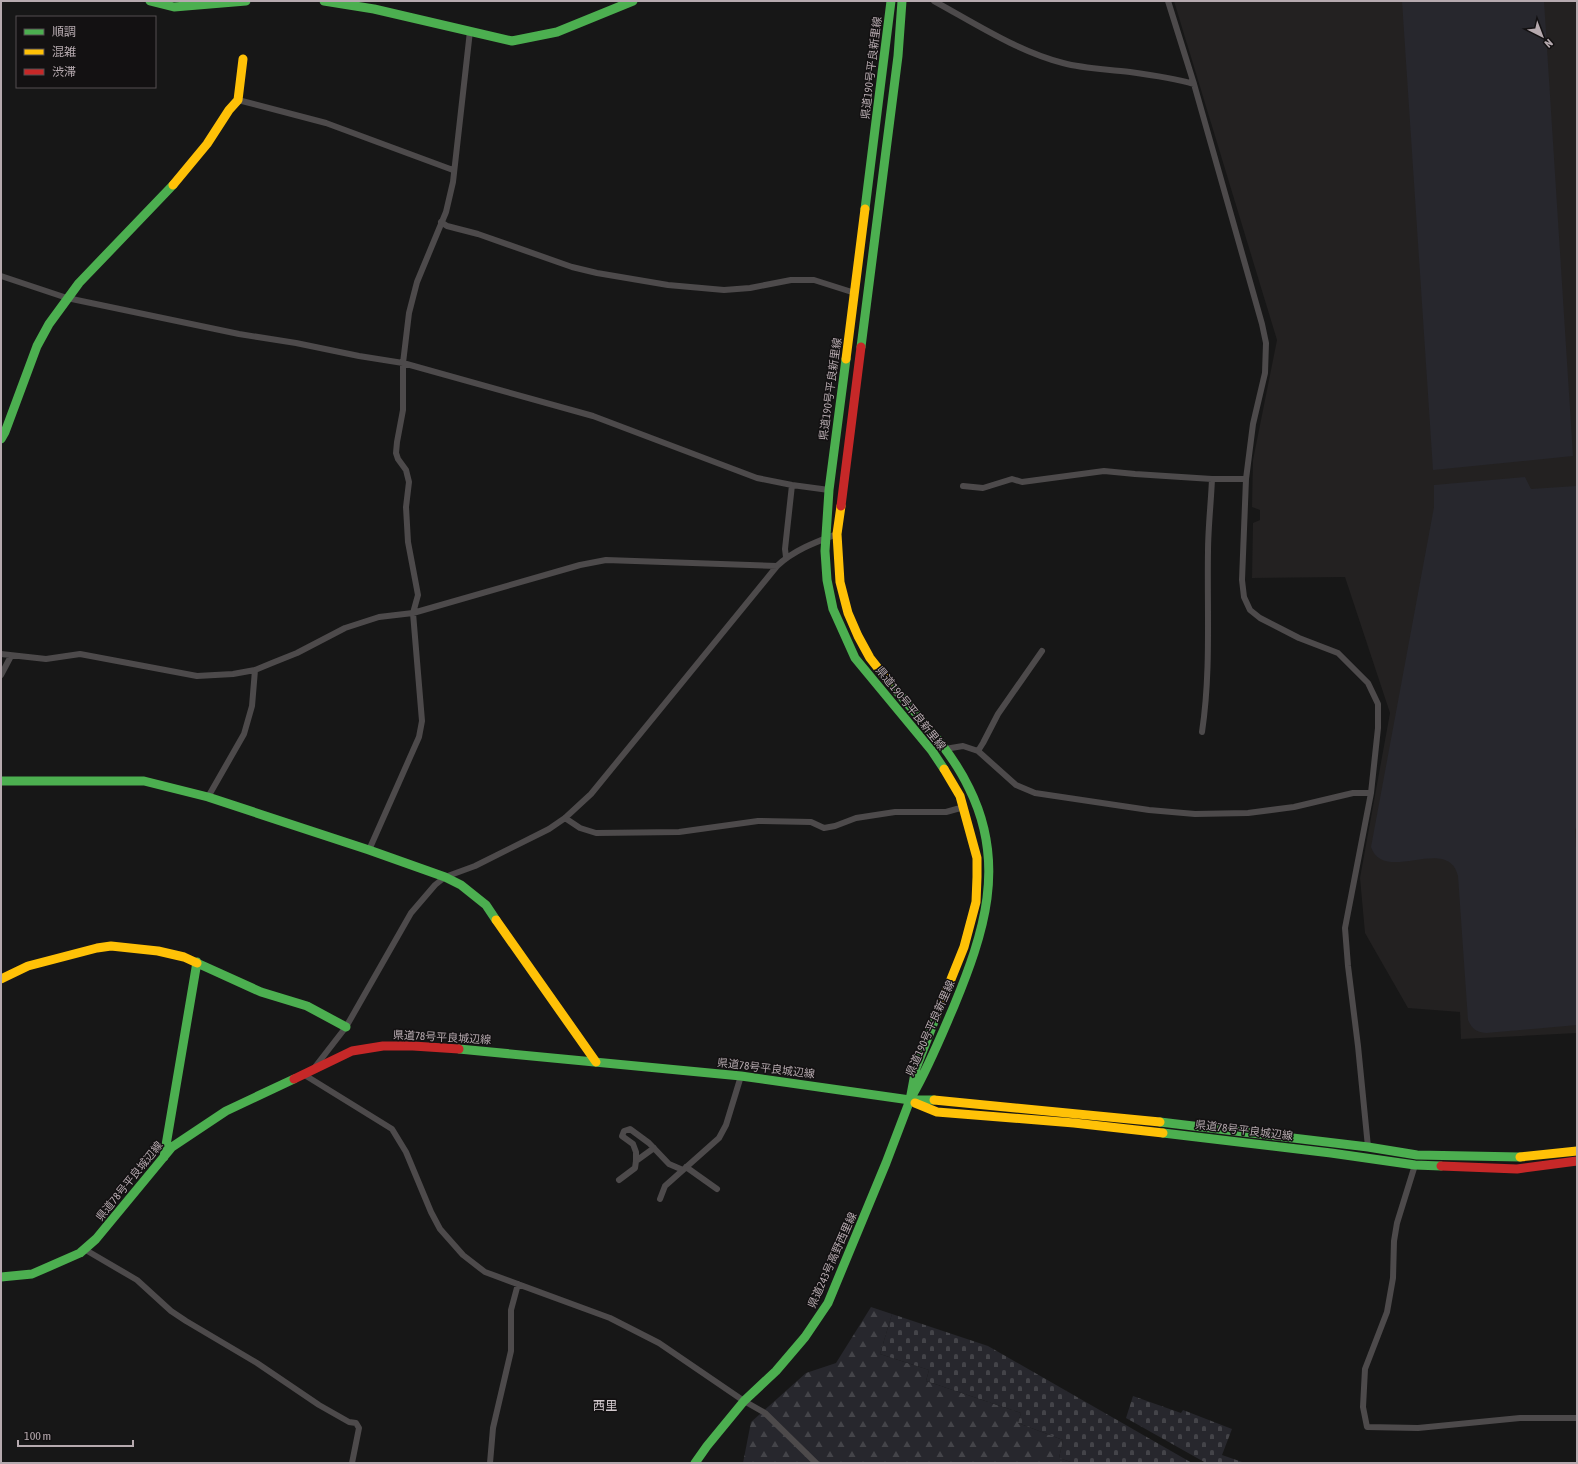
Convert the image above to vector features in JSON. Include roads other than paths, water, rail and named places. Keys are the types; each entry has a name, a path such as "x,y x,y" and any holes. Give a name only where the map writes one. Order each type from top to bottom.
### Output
{"main road":[{"path":"150,1 174,7 246,1"},
{"path":"324,1 375,5 512,41 557,32 633,1"},
{"name":"県道190号平良新里線","path":"891,1 829,490 826,538 828,580 834,609 839,624 855,658 939,760 960,796 964,806 977,858 978,877 976,902 964,948 916,1068 910,1100"},
{"name":"県道190号平良新里線","path":"902,1 898,56 856,373 837,534 840,582 848,613 870,658 945,749 954,761 969,788 981,812 987,839 990,871 989,896 984,921 965,979 928,1070 910,1100"},
{"path":"1,439 37,346 49,324 67,298 80,283 181,176 207,144 229,110 238,100 243,59"},
{"path":"1,781 144,781 208,797 369,850 461,884 486,905 596,1062"},
{"path":"1,979 28,966 111,946 158,951 184,957 261,992 307,1006 346,1027"},
{"path":"164,1157 197,962"},
{"name":"県道78号平良城辺線","path":"1,1277 32,1274 80,1253 96,1239 172,1147 226,1111 352,1051 383,1046 413,1046 492,1051 741,1076 910,1100 939,1100 1205,1127 1368,1147 1417,1155 1515,1158 1577,1151"},
{"name":"県道78号平良城辺線","path":"910,1100 937,1112 1090,1124 1331,1153 1415,1166 1517,1169 1577,1161"},
{"name":"県道243号高野西里線","path":"695,1463 744,1401 776,1372 793,1353 812,1328 828,1303 886,1163 910,1100"}],"street":[{"path":"934,1 996,35 1034,54 1049,59 1066,64 1171,78 1194,84"},
{"path":"1168,1 1194,84 1262,324 1266,344 1264,373 1253,424 1246,479 1242,580 1244,597 1250,610 1260,618 1299,638 1338,653 1368,683 1378,704 1378,728 1371,793 1345,928 1368,1147"},
{"path":"369,850 419,737 422,721 413,613 418,595 408,542 406,507 409,482 406,470 398,459 396,453 403,410 403,363 409,313 413,297 446,212 450,197 470,31"},
{"path":"238,100 326,123 453,170"},
{"path":"441,222 447,226 478,234 572,267 597,273 668,285 724,290 750,288 792,280 814,280 855,293"},
{"path":"1,276 67,298 239,334 403,363 593,416 757,478 829,490"},
{"path":"963,486 983,488 1012,479 1022,482 1104,470 1135,474 1212,479 1246,479"},
{"path":"1202,732 1205,712 1208,654 1208,551 1212,479"},
{"path":"786,557 785,549 792,485"},
{"path":"314,1068 346,1027 411,913 435,885 445,877 475,866 549,829 565,818 591,794 777,566 786,557 837,534"},
{"path":"1,654 46,659 80,654 197,676 228,674 255,670 297,653 345,628 378,617 413,613 580,565 606,560 777,566"},
{"path":"978,751 998,714 1042,651"},
{"path":"1,675 11,656"},
{"path":"208,797 244,734 252,706 255,670"},
{"path":"945,749 963,746 978,751 1016,786 1035,793 1149,810 1195,814 1248,813 1294,807 1353,793 1371,793"},
{"path":"565,818 580,828 596,832 679,832 758,821 811,822 824,828 835,826 856,818 895,812 946,812 964,806"},
{"path":"303,1074 392,1130 406,1152 431,1212 440,1229 463,1255 485,1272 610,1318 659,1343 744,1401 765,1413 816,1463"},
{"path":"660,1199 665,1186 719,1138 726,1125 741,1076"},
{"path":"619,1180 635,1168 636,1152 633,1144 622,1136 624,1131 630,1129 654,1148 669,1164 684,1168 717,1189"},
{"path":"636,1161 654,1148"},
{"path":"1415,1166 1397,1223 1394,1241 1393,1278 1387,1312 1365,1369 1363,1407 1367,1427 1418,1428 1520,1418 1577,1418"},
{"path":"84,1250 137,1280 171,1311 186,1322 257,1363 319,1405 349,1422 356,1423 359,1428 352,1463"},
{"path":"490,1463 493,1428 511,1351 511,1310 518,1284"}],"district":[{"name":"西里","path":"605,1406"}]}
